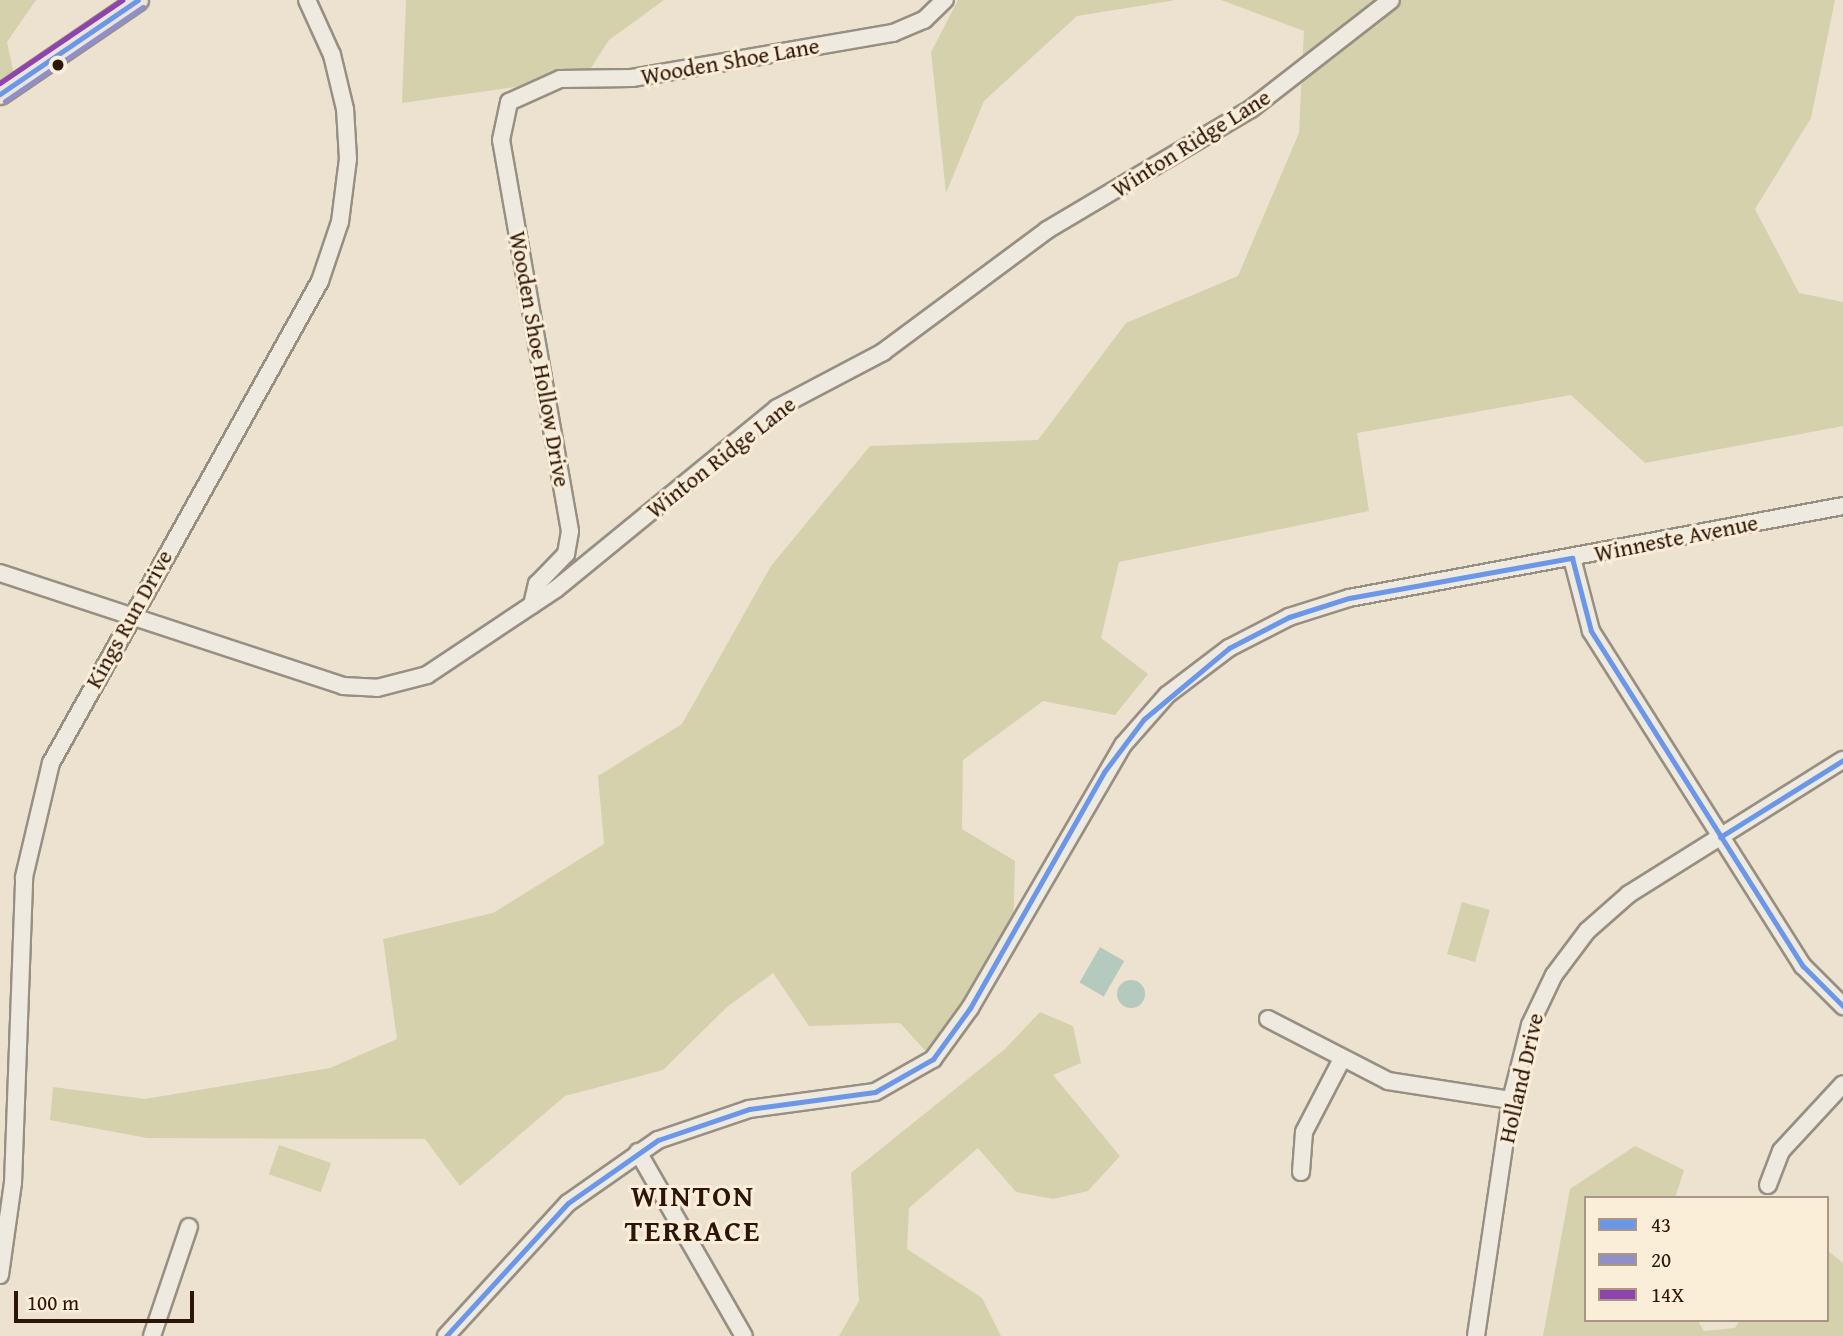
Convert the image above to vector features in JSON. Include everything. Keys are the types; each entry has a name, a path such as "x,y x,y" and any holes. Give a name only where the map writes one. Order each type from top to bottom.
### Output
{"main road":[{"path":"0,94 138,0"}],"street":[{"name":"Kings Run Drive","path":"0,1275 13,1183 20,916 30,838 55,752 320,281 337,233 348,159 345,109 332,55 307,0"},
{"name":"Wooden Shoe Lane","path":"509,102 559,79 632,78 893,33 924,20 945,0"},
{"name":"Winton Ridge Lane","path":"0,573 342,686 377,688 427,675 532,605 777,408 883,352 1047,230 1251,109 1391,0"},
{"name":"Wooden Shoe Hollow Drive","path":"509,102 501,140 569,531 566,554 537,584 532,605"},
{"name":"Winneste Avenue","path":"446,1336 568,1203 638,1152 679,1130 750,1109 875,1092 933,1059 970,1007 1123,745 1167,695 1229,648 1289,617 1349,598 1843,506"},
{"path":"1572,558 1591,631 1808,973 1843,1006"},
{"name":"Holland Drive","path":"1476,1336 1511,1100 1530,1025 1569,952 1629,894 1843,760"},
{"path":"1268,1019 1342,1059 1388,1080 1511,1100"},
{"path":"1301,1172 1304,1132 1342,1059"},
{"path":"1768,1185 1781,1151 1843,1084"},
{"path":"638,1152 744,1336"},
{"path":"152,1336 189,1227"}],"shaded area":[{"path":"0,0 36,0 7,42 16,84 0,94"},
{"path":"406,0 664,0 609,40 585,77 402,103"},
{"path":"958,0 1176,0 1077,16 984,101 946,193 931,52"},
{"path":"1221,0 1835,0 1811,118 1755,209 1799,293 1843,302 1843,426 1645,463 1571,395 1357,433 1369,511 1119,562 1101,638 1148,674 1115,715 1043,701 963,760 962,829 1015,861 1013,933 933,1059 900,1023 809,1026 773,973 727,1007 663,1070 565,1096 460,1186 425,1139 147,1138 50,1120 53,1087 145,1099 330,1068 397,1039 383,939 493,913 604,844 598,776 682,724 771,566 870,446 1038,440 1126,323 1238,276 1299,133 1304,31"},
{"path":"1462,902 1490,910 1475,962 1447,954"},
{"path":"1100,947 1124,961 1104,997 1080,983"},
{"path":"1131,980 1141,984 1145,994 1141,1004 1131,1008 1121,1004 1117,994 1121,984"},
{"path":"1040,1012 1073,1026 1081,1063 1053,1075 1120,1156 1088,1191 1053,1199 1016,1192 978,1148 909,1208 907,1249 982,1298 1001,1336 839,1336 859,1301 851,1173 1005,1049"},
{"path":"279,1145 331,1163 321,1192 269,1174"},
{"path":"1635,1146 1684,1170 1676,1196 1584,1196 1584,1322 1698,1322 1704,1331 1735,1328 1739,1322 1829,1322 1829,1252 1843,1263 1843,1336 1543,1336 1570,1189"}],"transit line":[{"name":"14X","path":"0,83 122,0"},
{"name":"43","path":"0,94 138,0"},
{"name":"20","path":"5,101 143,7"},
{"name":"43","path":"446,1336 568,1203 658,1140 749,1109 875,1092 933,1059 970,1008 1104,772 1144,719 1229,648 1289,617 1349,598 1572,558 1591,631 1803,966 1843,1006"},
{"name":"43","path":"1720,837 1843,760"}],"district":[{"name":"WINTON TERRACE","path":"693,1212"}]}
